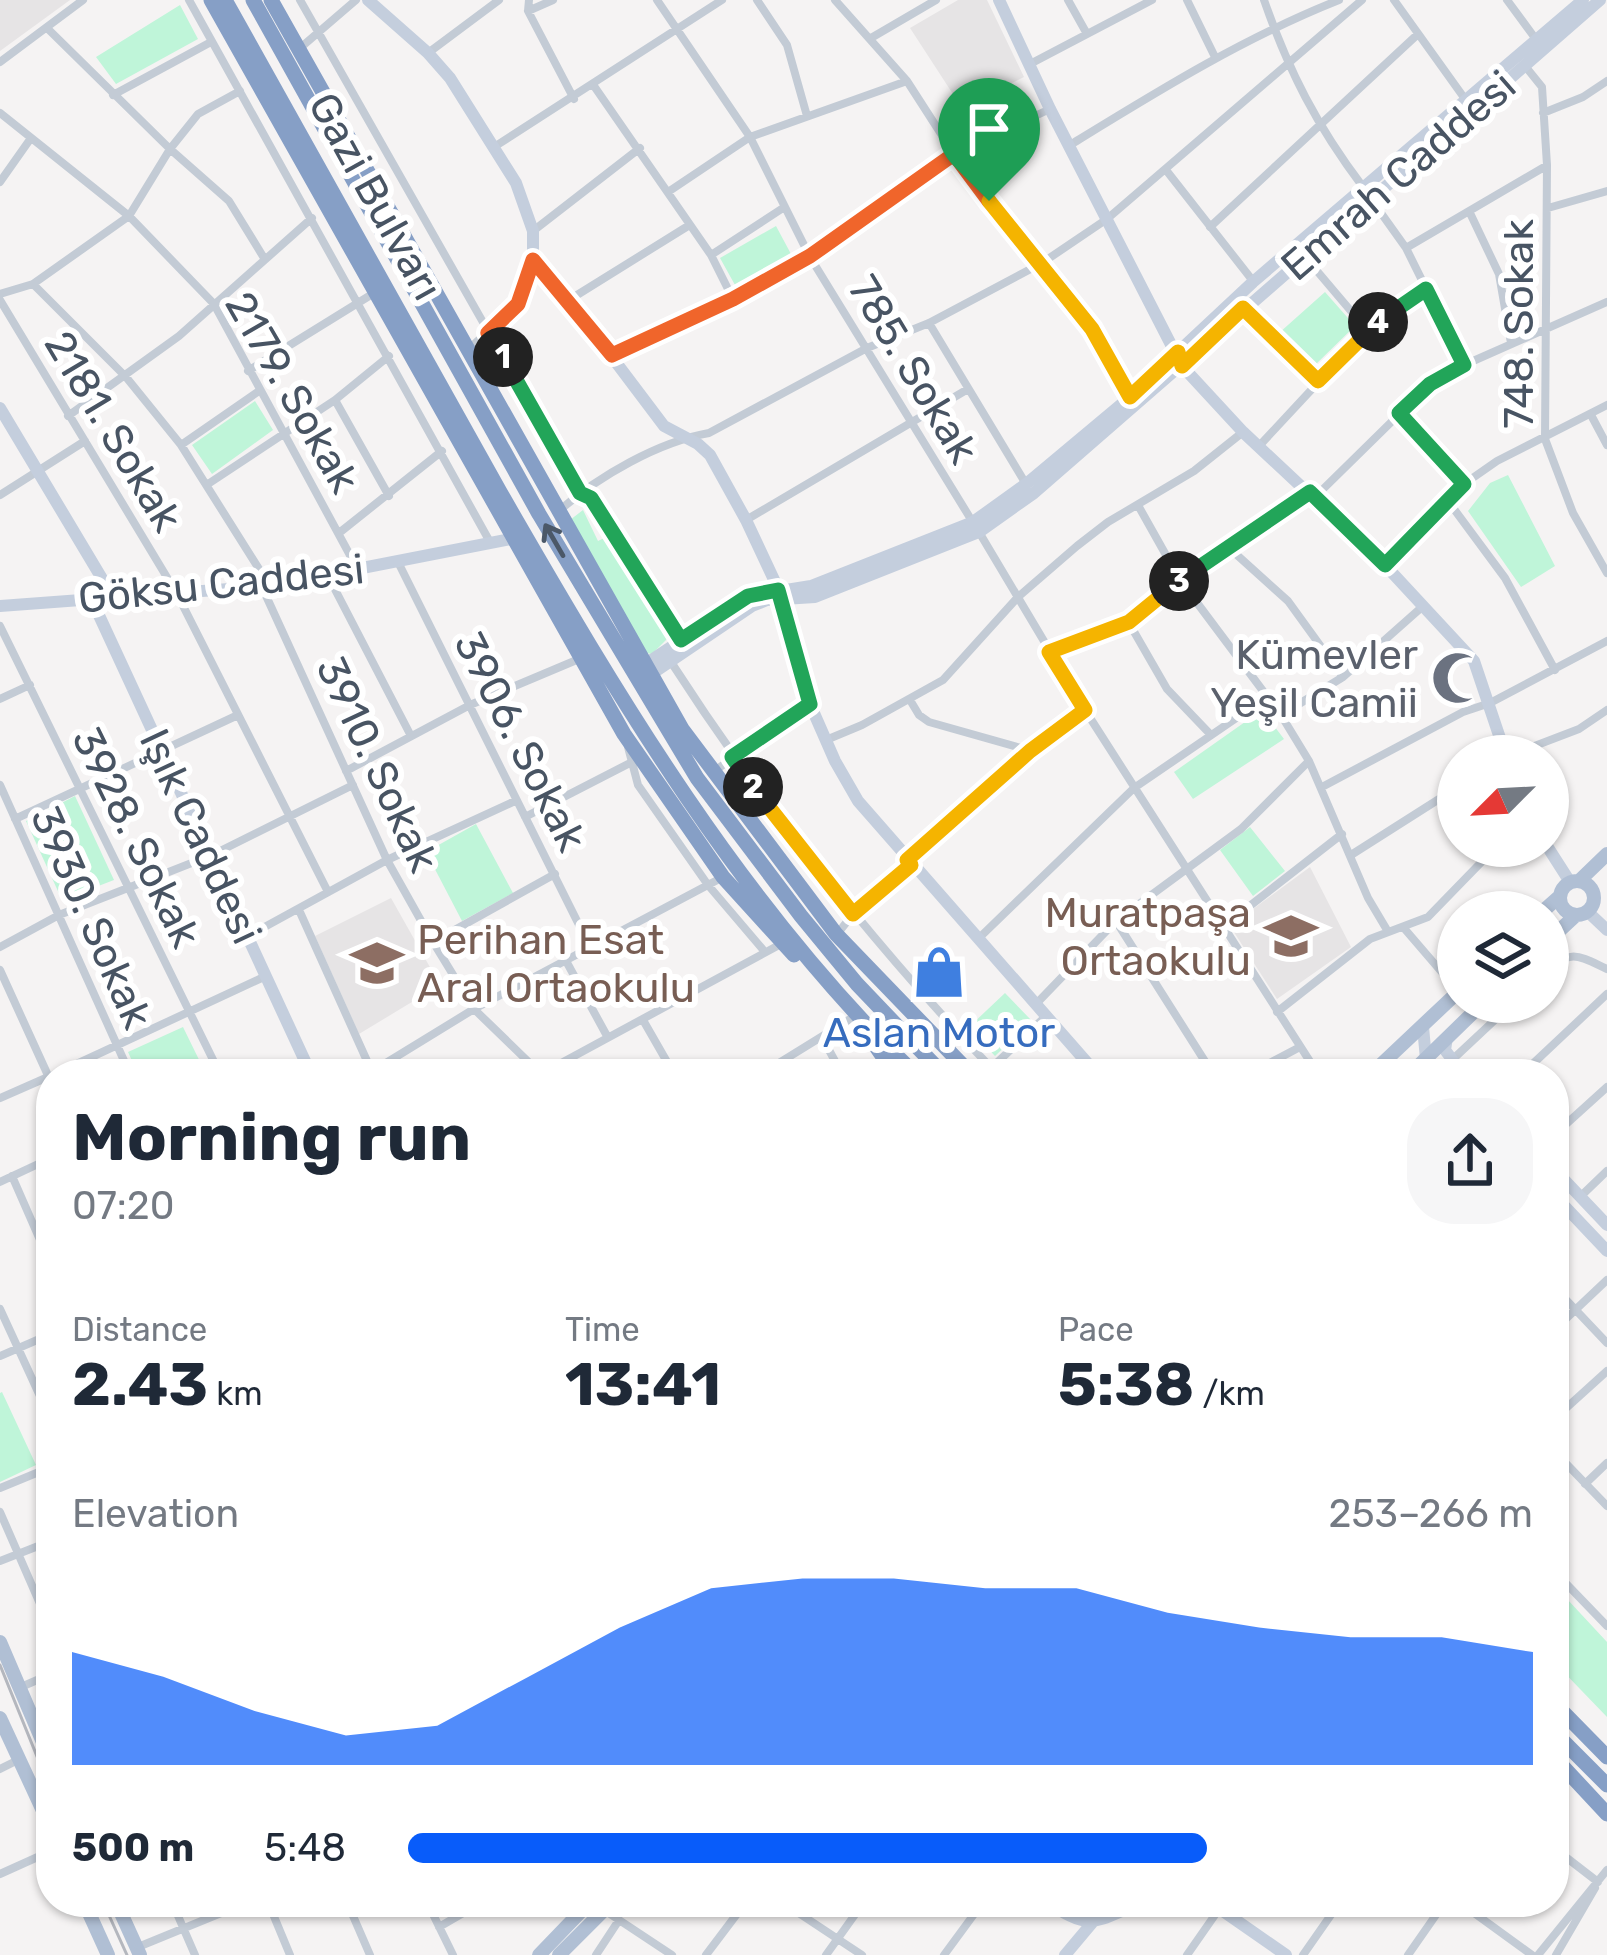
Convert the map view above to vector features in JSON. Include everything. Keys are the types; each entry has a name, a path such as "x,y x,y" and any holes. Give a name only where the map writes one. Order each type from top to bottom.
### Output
{"highway":[{"path":"211,0 624,734 716,881 773,948 824,980"},
{"name":"Gazi Bulvarı","path":"225,0 588,645 672,778 824,980 899,1059"},
{"name":"Gazi Bulvarı","path":"253,0 628,667 698,778 801,916 929,1059"},
{"path":"271,0 647,670 711,772 836,934 956,1059"},
{"path":"857,983 951,1059"},
{"path":"855,1016 885,1059"},
{"path":"1569,1718 1607,1757"},
{"path":"1569,1747 1607,1785"},
{"path":"1569,1778 1607,1814"}],"main road":[{"path":"1564,891 1607,854"},
{"path":"1574,881 1591,887 1594,896"},
{"path":"1569,924 1607,884"},
{"path":"1569,911 1581,914"},
{"path":"1388,1059 1437,1013"},
{"path":"1426,1059 1462,1023"},
{"path":"0,1642 36,1726"},
{"path":"0,1718 36,1795"},
{"path":"91,1917 108,1955"},
{"path":"123,1917 138,1951"},
{"path":"539,1955 581,1917"},
{"path":"559,1955 586,1917"}],"street":[{"path":"0,62 83,0"},
{"path":"189,0 490,542"},
{"path":"300,0 580,493 591,498 681,640"},
{"path":"299,49 356,0"},
{"path":"368,0 450,78 516,184 533,231 533,260 518,304 468,351"},
{"path":"428,53 499,0"},
{"path":"553,0 528,5 574,99"},
{"name":"785. Sokak","path":"657,0 750,137 810,256 1049,652 1308,1059"},
{"path":"494,147 722,0"},
{"path":"757,0 787,45 807,116"},
{"path":"835,0 908,81 954,154 1092,329 1130,397"},
{"path":"872,38 917,4 936,0"},
{"path":"999,0 1180,359 1243,432 1385,565 1474,661 1500,735"},
{"path":"1068,0 1087,34"},
{"path":"1030,64 1152,0"},
{"path":"1187,0 1215,57"},
{"path":"1264,0 1319,127 1406,248 1464,365"},
{"path":"1070,145 1215,57 1273,26 1339,0"},
{"path":"559,512 580,493 682,437 709,433 1042,262 1107,219 1362,0"},
{"path":"1394,0 1466,100"},
{"path":"1507,0 1535,38"},
{"name":"Emrah Caddesi","path":"976,527 1304,256 1466,100 1583,0"},
{"path":"1599,0 1607,11"},
{"name":"Emrah Caddesi","path":"647,670 670,661 752,606 976,527 1034,494 1180,359 1253,282 1525,66 1599,0"},
{"path":"47,28 229,201 264,258"},
{"path":"1210,227 1418,34"},
{"path":"113,95 211,42"},
{"name":"748. Sokak","path":"1525,66 1541,87 1547,165 1545,440 1573,513 1603,556 1607,573"},
{"path":"668,192 750,137 908,81"},
{"path":"1543,112 1583,97 1607,81"},
{"path":"594,86 710,255 733,299"},
{"path":"0,297 33,284 129,216 198,114 240,91"},
{"path":"612,355 733,299 810,256 954,154 1050,109"},
{"name":"2179. Sokak","path":"0,113 129,216 214,304 358,570"},
{"path":"0,182 31,138"},
{"path":"533,231 640,148"},
{"path":"1406,248 1547,165"},
{"path":"1166,170 1253,282"},
{"path":"1548,208 1607,191"},
{"path":"710,255 783,208"},
{"path":"1470,214 1499,274 1511,344"},
{"path":"68,416 126,377 312,218"},
{"path":"569,300 688,226"},
{"path":"1304,256 1367,330"},
{"path":"533,260 664,426 710,455 781,594 810,704 858,801 1084,1059"},
{"name":"3910. Sokak","path":"33,284 126,377 208,484 266,586 387,860 474,1010 525,1059"},
{"path":"1260,445 1367,330 1426,289"},
{"path":"248,371 375,292"},
{"name":"2181. Sokak","path":"0,297 177,594 328,892"},
{"path":"1049,652 1129,622 1227,546 1313,494 1430,384 1607,302"},
{"path":"1243,308 1318,381"},
{"path":"929,323 1026,484"},
{"path":"208,484 335,400 389,356"},
{"path":"746,520 968,389"},
{"path":"181,445 259,391"},
{"path":"335,400 389,496"},
{"path":"1385,565 1464,484 1497,461 1607,405"},
{"path":"0,408 113,597"},
{"path":"1399,413 1464,484"},
{"path":"1591,415 1607,445"},
{"path":"826,740 943,680 1018,597 1108,522 1194,471 1243,432"},
{"path":"0,495 86,441"},
{"path":"339,533 442,451"},
{"path":"1448,501 1505,578 1555,670"},
{"path":"1138,507 1180,580 1310,761 1368,898 1387,930"},
{"name":"Göksu Caddesi","path":"0,606 266,586 511,539"},
{"path":"1227,546 1288,601 1343,677"},
{"name":"3906. Sokak","path":"398,562 590,947"},
{"path":"327,574 411,736"},
{"name":"Emrah Caddesi","path":"647,670 681,640 748,596 781,594"},
{"name":"Işık Caddesi","path":"91,598 304,1059"},
{"path":"1281,715 1343,677 1423,606"},
{"path":"1129,622 1167,689 1210,735"},
{"name":"3928. Sokak","path":"0,626 212,1059"},
{"path":"1322,787 1606,643"},
{"path":"346,771 470,705 578,659"},
{"path":"670,661 732,757 853,914 981,1059"},
{"path":"0,699 30,685"},
{"path":"977,940 1134,788 1267,697"},
{"path":"910,700 929,722 1030,751"},
{"path":"711,772 810,704"},
{"path":"836,934 1030,751 1085,710"},
{"path":"1564,735 1607,710"},
{"path":"15,819 238,715"},
{"path":"393,1059 565,959 716,881 638,785 624,734"},
{"path":"1035,1005 1116,921 1241,829 1310,761"},
{"path":"525,817 632,763"},
{"name":"3930. Sokak","path":"0,785 123,1059"},
{"path":"0,947 59,915 212,855 353,785"},
{"path":"248,936 387,860 515,801"},
{"path":"1352,855 1437,801"},
{"path":"1224,926 1342,834"},
{"path":"1276,1012 1387,930 1428,917 1477,867"},
{"path":"1563,867 1574,881"},
{"path":"433,942 554,874"},
{"path":"299,910 364,1059"},
{"path":"1581,914 1607,930"},
{"path":"1116,921 1203,1059"},
{"path":"1403,927 1437,967"},
{"path":"567,1059 773,948"},
{"path":"1569,957 1578,956 1607,969"},
{"path":"565,959 607,1036"},
{"path":"0,970 43,1059"},
{"path":"87,1059 266,976"},
{"path":"1538,1059 1607,994"},
{"path":"788,1059 855,1016"},
{"path":"1005,1059 1046,1017"},
{"path":"644,1020 666,1059"},
{"path":"1453,1059 1492,1023"},
{"path":"1423,1027 1426,1059"},
{"path":"1448,1036 1444,1051 1450,1059"},
{"path":"823,1040 834,1059"},
{"path":"1277,1059 1300,1047"},
{"path":"0,1098 36,1083"},
{"path":"1569,1121 1607,1087"},
{"path":"0,1182 36,1165"},
{"path":"1580,1197 1607,1171"},
{"path":"12,1175 36,1230"},
{"path":"1569,1185 1607,1225"},
{"path":"1569,1211 1607,1251"},
{"path":"1569,1316 1607,1280"},
{"path":"1569,1304 1607,1343"},
{"path":"0,1309 36,1388"},
{"path":"0,1356 36,1340"},
{"path":"1569,1406 1607,1371"},
{"path":"1586,1484 1607,1463"},
{"path":"1569,1466 1607,1506"},
{"path":"0,1488 36,1473"},
{"path":"0,1512 36,1596"},
{"path":"0,1561 36,1547"},
{"path":"1569,1586 1607,1626"},
{"path":"20,1688 36,1680"},
{"path":"0,1769 20,1759"},
{"path":"0,1874 36,1858"},
{"path":"1569,1861 1597,1884"},
{"path":"1569,1913 1607,1871"},
{"path":"1556,1955 1597,1884"},
{"path":"179,1917 195,1955"},
{"path":"138,1951 212,1917"},
{"path":"274,1917 290,1955"},
{"path":"354,1917 370,1955"},
{"path":"435,1917 453,1955"},
{"path":"440,1927 457,1917"},
{"path":"613,1917 672,1955"},
{"path":"706,1955 735,1917"},
{"path":"804,1917 862,1955"},
{"path":"826,1955 853,1917"},
{"path":"944,1955 972,1917"},
{"path":"1069,1917 1078,1923 1106,1917"},
{"path":"1187,1955 1210,1917"},
{"path":"1235,1917 1286,1955"},
{"path":"1304,1955 1330,1917"},
{"path":"1408,1955 1435,1917"},
{"path":"1481,1917 1535,1955 1566,1917"},
{"path":"596,1955 619,1921"},
{"path":"1065,1955 1091,1923"}],"shaded area":[{"path":"0,0 70,0 0,51"},
{"path":"958,0 987,0 1024,77 962,108 910,28"},
{"name":"Muratpaşa Ortaokulu","path":"1310,867 1351,947 1277,999 1230,926"},
{"name":"Perihan Esat Aral Ortaokulu","path":"391,898 440,985 359,1034 315,936"}],"green space":[{"path":"180,5 198,39 116,84 96,57"},
{"path":"776,226 791,254 735,285 720,258"},
{"path":"1325,292 1355,326 1313,367 1279,333"},
{"path":"255,401 273,430 212,474 192,445"},
{"path":"1508,475 1555,566 1521,587 1468,511 1490,483"},
{"path":"583,510 598,541 608,536 670,636 652,654 640,652 570,520"},
{"path":"1262,710 1284,739 1193,799 1174,772"},
{"path":"75,796 114,880 62,900 26,821"},
{"path":"476,824 513,893 462,921 426,852"},
{"path":"1250,827 1285,871 1253,896 1220,850"},
{"path":"1005,993 1032,1021 995,1056 968,1028"},
{"path":"183,1027 199,1059 131,1059 128,1052"},
{"path":"0,1393 36,1465 0,1482"},
{"path":"1569,1601 1607,1642 1607,1717 1569,1678"}],"tram line":[{"path":"0,1665 36,1754"},
{"path":"110,1917 127,1955"}],"place":[{"name":"Kümevler Yeşil Camii","path":"1458,678"},
{"name":"Muratpaşa Ortaokulu","path":"1291,936"},
{"name":"Perihan Esat Aral Ortaokulu","path":"377,963"},
{"name":"Aslan Motor","path":"939,972"}],"route":[{"path":"954,154 989,201 1092,329 1130,397 1178,352 1182,366 1243,308 1318,381 1367,330 1426,289 1464,365 1430,384 1399,413 1464,484 1385,565 1310,492 1227,546 1129,622 1049,652 1085,710 1030,751 853,914 732,757 810,704 778,590 748,596 681,640 591,498 580,493 488,333 518,304 533,260 612,355 733,299 810,256 954,154"}]}
